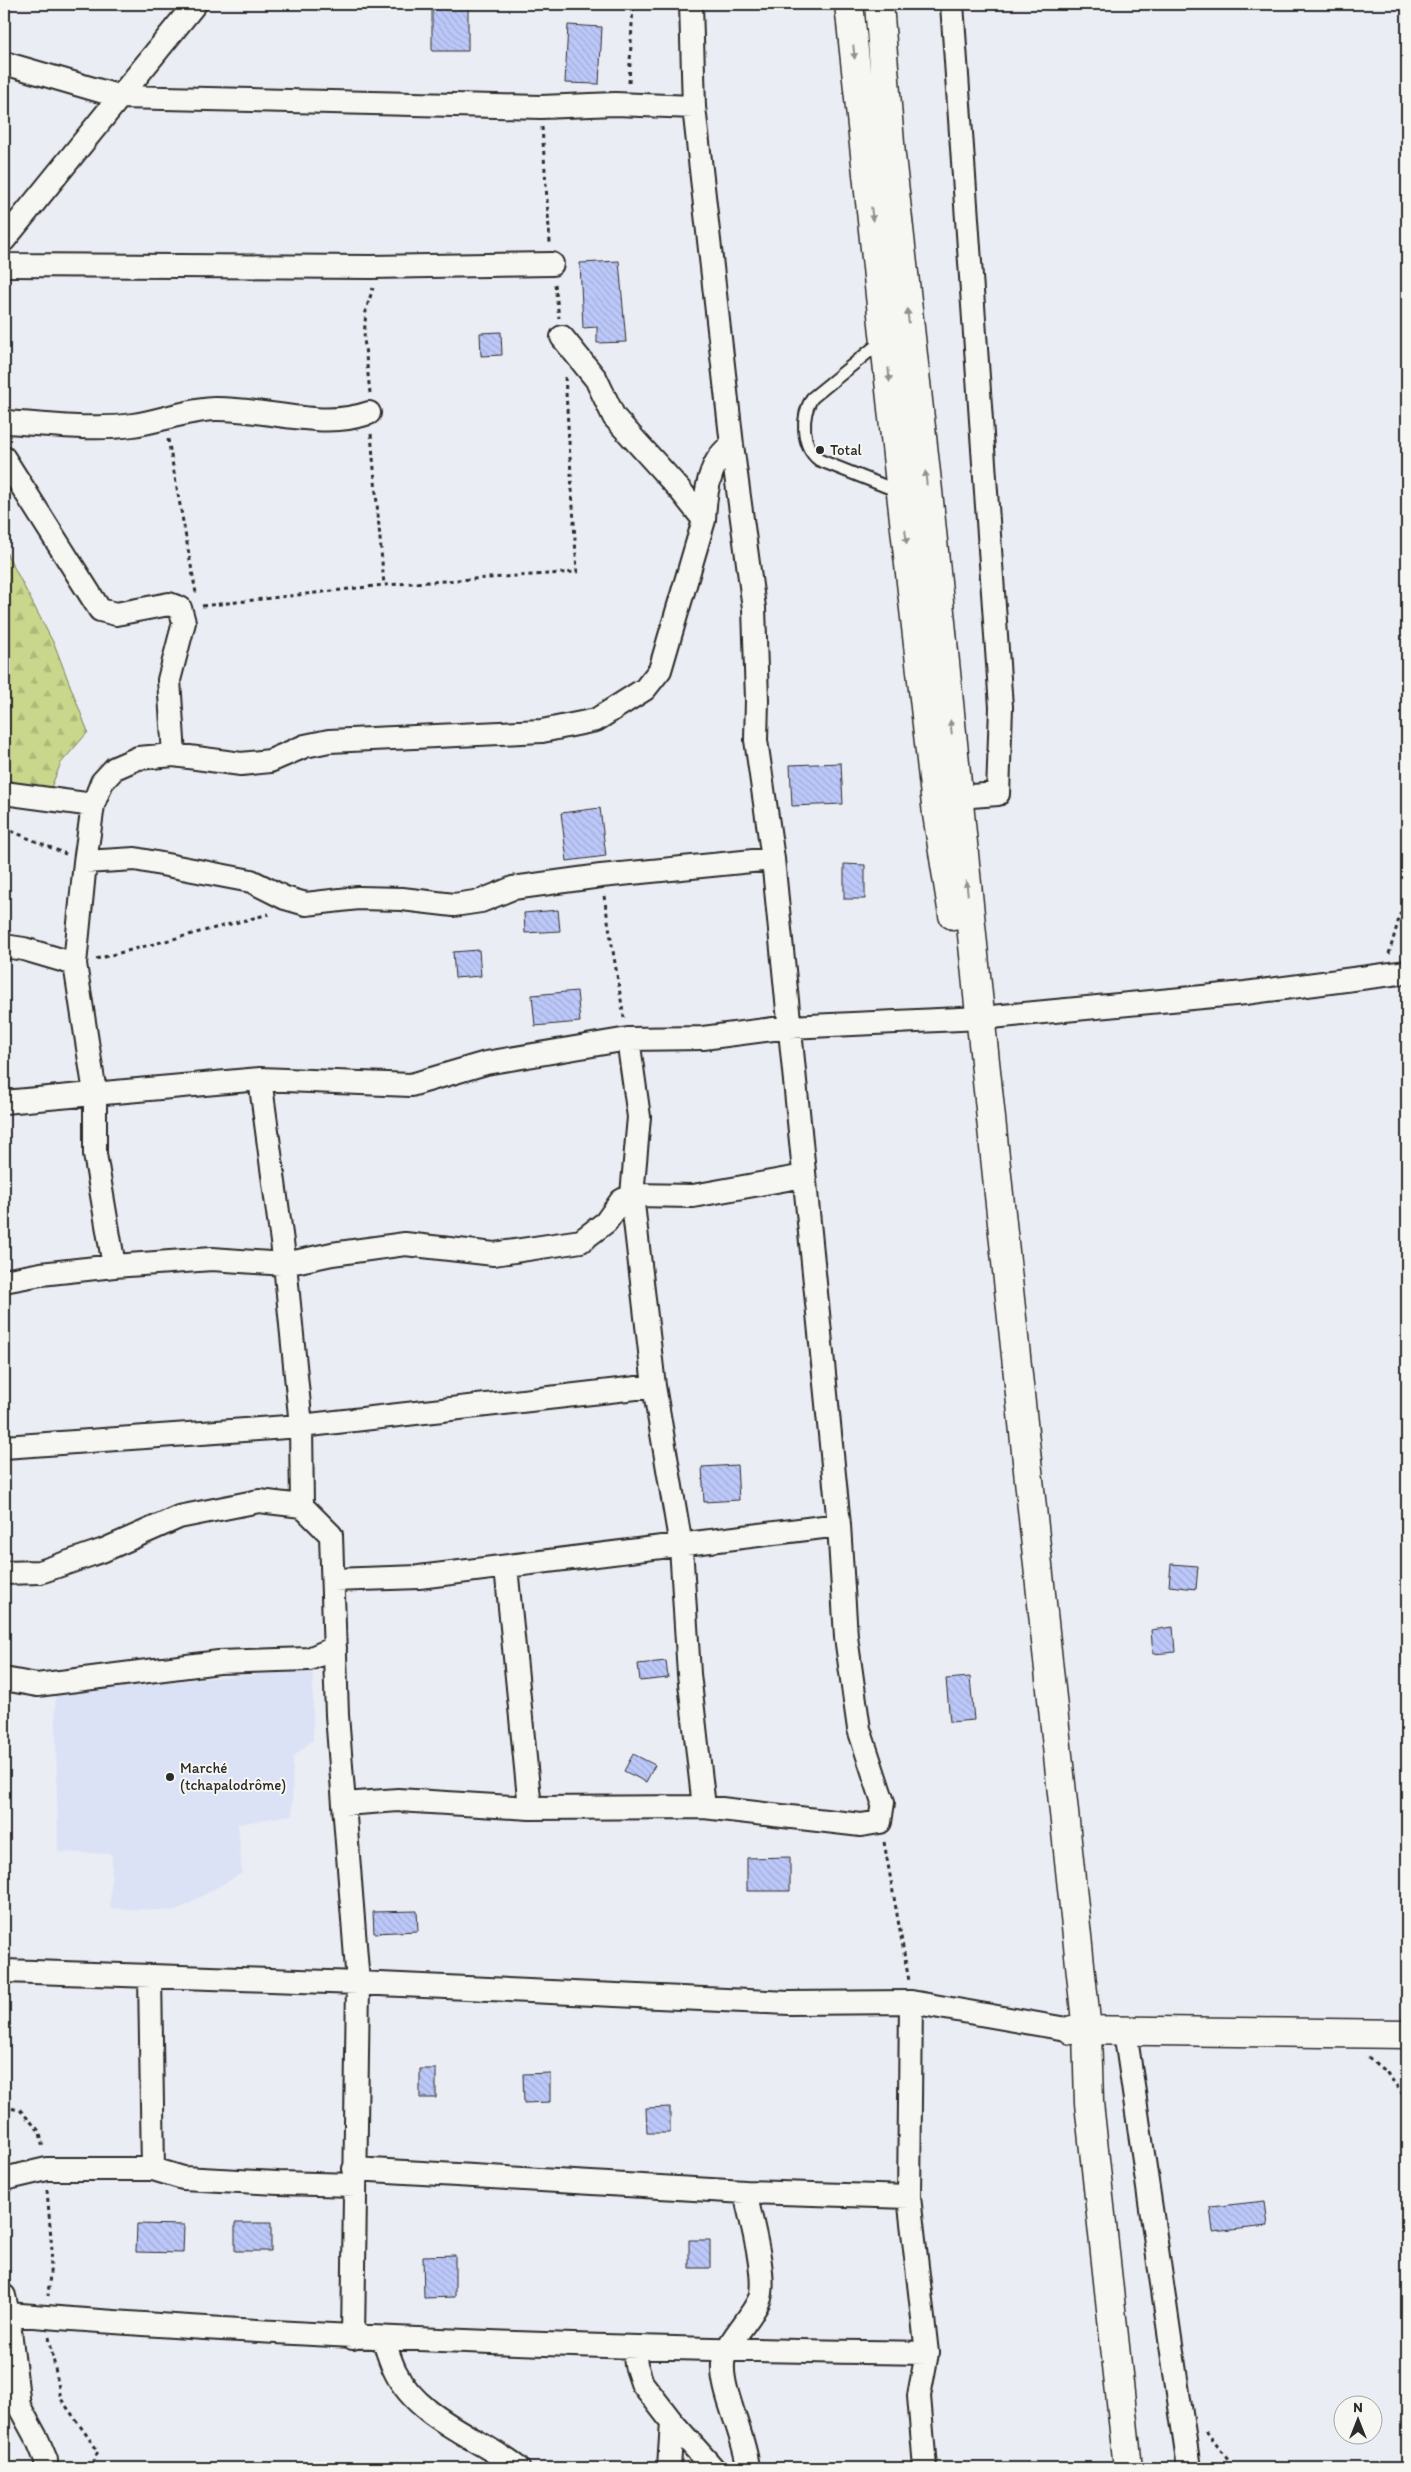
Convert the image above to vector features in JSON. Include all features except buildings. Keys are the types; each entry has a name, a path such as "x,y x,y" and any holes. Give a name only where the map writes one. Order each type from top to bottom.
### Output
{"main road":[{"path":"849,4 886,338 900,493 938,814 962,980 973,1019"},
{"path":"879,4 891,156 958,797 973,1019 1128,2468"},
{"path":"1080,2030 1260,2030 1407,2034"}],"street":[{"path":"4,240 194,4"},
{"path":"344,1804 398,1800 530,1808 704,1807 861,1825 880,1822 883,1802 859,1728 846,1637 840,1526 773,859 756,740 757,700 754,608 732,445 694,107 691,4"},
{"path":"952,4 1001,706 998,794 958,797"},
{"path":"4,63 121,97 541,107 615,104 694,107"},
{"path":"4,265 371,267 552,264"},
{"path":"562,337 596,379 614,417 680,490 704,520"},
{"path":"4,422 94,427 134,425 164,416 214,409 255,411 311,418 355,418 369,413"},
{"path":"114,1266 95,1154 95,1094 75,964 85,862 93,806 102,782 115,768 138,758 174,755 241,764 270,761 305,746 329,741 542,732 596,720 645,689 660,670 704,520 704,497 715,465 723,451 732,445"},
{"path":"4,458 100,610 116,614 169,604 189,607 169,680 174,755"},
{"path":"4,793 93,806"},
{"path":"85,862 135,859 251,881 285,898 306,904 358,898 402,899 454,905 481,901 513,888 601,876 773,859"},
{"path":"4,946 31,951 75,964"},
{"path":"4,1102 260,1079 410,1085 486,1063 628,1039 703,1038 789,1027 973,1019 1244,993 1384,973 1407,972"},
{"path":"628,1039 639,1117 632,1195 654,1386 681,1546 689,1674 704,1807"},
{"path":"260,1079 285,1264 301,1426 302,1506"},
{"path":"4,1280 114,1266 212,1259 285,1264 332,1254 404,1244 494,1254 581,1241 606,1222 621,1201 632,1195 693,1196 804,1176"},
{"path":"4,1448 301,1426 654,1386"},
{"path":"4,1574 40,1572 104,1550 179,1517 258,1501 302,1506 331,1535 344,1804 358,1983 353,2338"},
{"path":"333,1580 419,1577 506,1568 840,1526"},
{"path":"506,1568 530,1808"},
{"path":"4,1679 37,1684 219,1662 308,1659 335,1648"},
{"path":"4,1971 358,1983 789,2003 911,2002 1080,2030"},
{"path":"150,1976 153,2169"},
{"path":"911,2002 909,2197 927,2353 919,2396 925,2468"},
{"path":"1125,2031 1189,2468"},
{"path":"4,2179 47,2169 153,2169 183,2178 278,2183 354,2177 909,2197"},
{"path":"745,2192 762,2274 760,2297 727,2351 723,2362 723,2374 744,2446 748,2468"},
{"path":"46,2468 46,2460 38,2441 19,2406 6,2305 46,2317 353,2338 727,2351 927,2353"},
{"path":"383,2339 395,2372 412,2395 439,2420 488,2446 518,2468"},
{"path":"634,2348 636,2365 642,2383 672,2422 713,2468"},
{"path":"669,2468 672,2422"}],"lane":[{"path":"886,338 812,398 806,408 805,426 808,446 812,455 819,460 900,493"}],"path":[{"path":"615,104 629,88 633,4"},
{"path":"164,416 189,607 384,585 577,572"},
{"path":"4,828 85,862"},
{"path":"601,876 628,1039"},
{"path":"1384,973 1407,890"},
{"path":"75,964 306,904"},
{"path":"880,1822 909,1970 911,2002"},
{"path":"1361,2052 1387,2073 1407,2100"},
{"path":"4,2107 20,2110 40,2132 47,2169 48,2216 52,2250 46,2317 60,2399 98,2451 91,2468"}],"shaded area":[{"path":"313,1670 313,1740 293,1757 292,1815 238,1824 242,1873 176,1911 110,1908 112,1854 58,1852 55,1690"}],"green space":[{"path":"4,548 55,646 88,732 61,763 47,797 4,790"}],"place":[{"name":"Total","path":"820,450"},
{"name":"Marché (tchapalodrôme)","path":"170,1777"}]}
